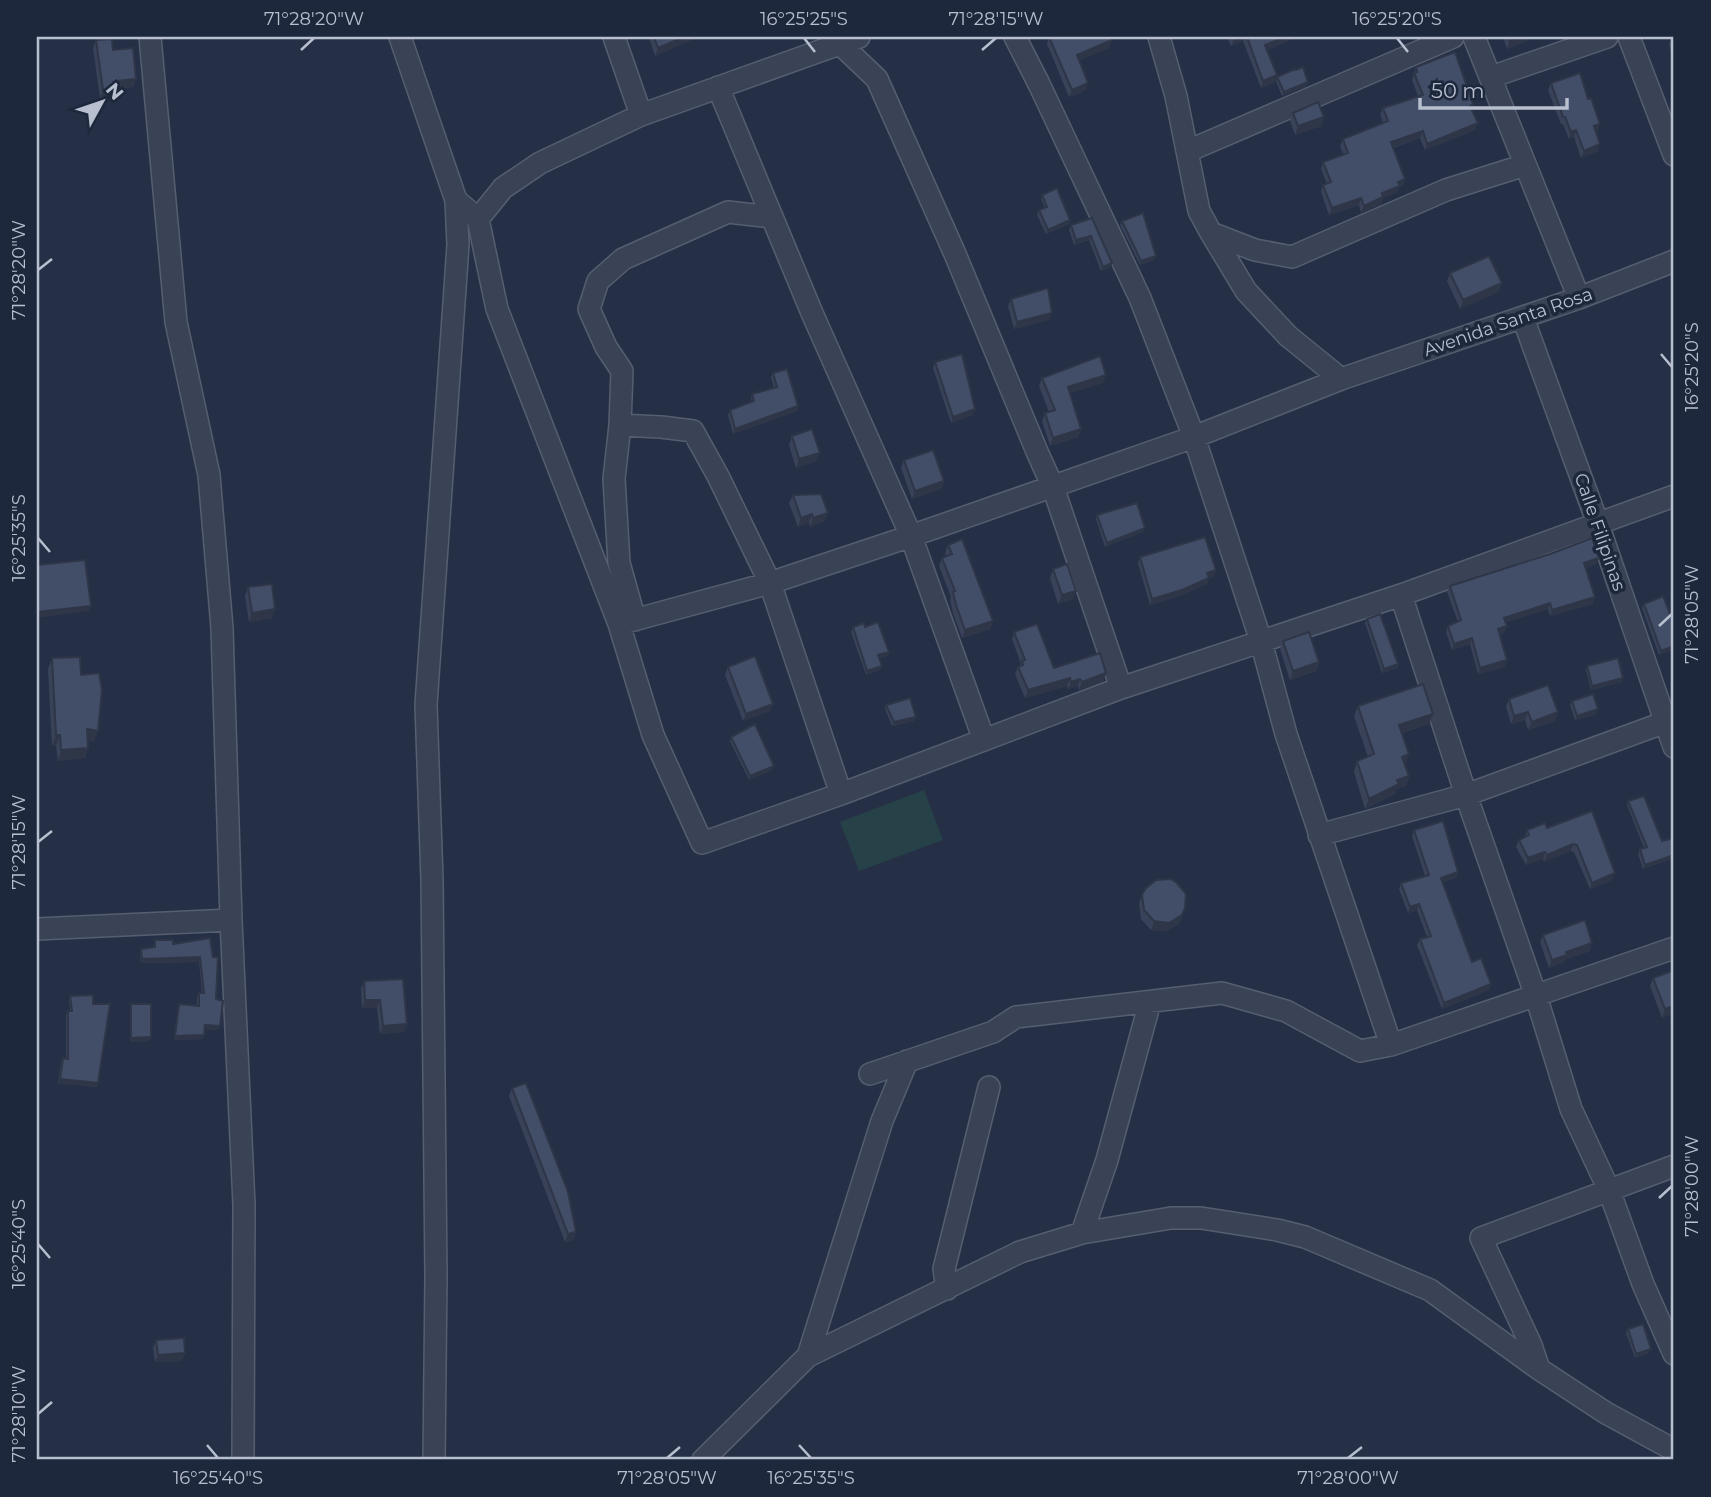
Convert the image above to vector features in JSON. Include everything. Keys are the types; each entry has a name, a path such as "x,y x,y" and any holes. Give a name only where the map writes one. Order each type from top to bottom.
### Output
{"street":[{"path":"150,37 176,322 209,475 222,628 231,920 244,1205 243,1460"},
{"path":"400,37 456,200 458,245 426,705 432,880 436,1250 434,1460"},
{"path":"614,37 641,115"},
{"path":"478,219 503,188 540,163 641,115 835,40 859,37"},
{"path":"1014,37 1140,298 1194,437 1261,641 1286,734 1391,1045"},
{"path":"1159,37 1188,151 1199,211 1246,291 1288,336 1341,379"},
{"path":"1188,151 1453,37"},
{"path":"1474,37 1578,298"},
{"path":"1491,78 1607,37"},
{"path":"1629,37 1674,155"},
{"path":"835,40 877,79 955,254 1053,487 1121,688"},
{"path":"718,87 811,313 911,536 984,740"},
{"path":"1211,233 1255,250 1292,257 1446,190 1525,165"},
{"path":"456,200 478,219 497,309 627,622"},
{"path":"772,217 728,212 622,259 598,281 589,309 606,347 622,371 614,479 627,622 653,736 702,843 841,794 1121,688 1401,595 1674,495"},
{"name":"Avenida Santa Rosa","path":"627,622 770,583 911,536 1194,437 1341,379 1523,318 1674,261"},
{"name":"Calle Filipinas","path":"1523,318 1670,720 1674,747"},
{"path":"620,425 693,431 770,583 841,794"},
{"path":"1401,595 1466,795 1536,996 1571,1109 1609,1190 1643,1284 1674,1354"},
{"path":"1319,835 1466,795 1670,720"},
{"path":"37,929 231,920"},
{"path":"870,1074 993,1032 1016,1017 1222,993 1286,1011 1360,1051 1391,1045 1674,948"},
{"path":"1082,1233 1107,1160 1150,1002"},
{"path":"808,1356 882,1121 907,1061"},
{"path":"947,1289 944,1269 989,1087"},
{"path":"1539,1369 1531,1345 1481,1238 1674,1167"},
{"path":"703,1460 808,1356 1020,1252 1082,1233 1171,1218 1201,1217 1304,1237 1430,1290 1539,1369 1606,1413 1674,1450"}],"green space":[{"path":"924,790 943,840 859,871 840,822"}],"building":[{"path":"654,37 684,37 658,48"},
{"path":"1049,37 1110,37 1112,40 1077,55 1088,83 1072,90"},
{"path":"1247,37 1285,37 1265,45 1277,75 1263,81"},
{"path":"112,39 113,50 133,48 136,79 117,81 118,88 103,90 96,40"},
{"path":"1455,52 1473,104 1470,106 1478,123 1427,144 1423,131 1391,142 1405,179 1398,182 1400,186 1382,193 1383,197 1364,206 1361,198 1332,208 1323,185 1331,182 1323,162 1348,153 1343,139 1388,121 1383,108 1423,95 1414,73 1417,72 1416,67"},
{"path":"1303,67 1308,82 1284,92 1277,77"},
{"path":"1580,73 1600,124 1594,126 1600,144 1584,151 1576,130 1571,132 1563,117 1551,83"},
{"path":"1318,102 1324,117 1298,126 1293,113"},
{"path":"1057,188 1070,220 1048,230 1039,210 1047,207 1042,195"},
{"path":"1143,213 1156,256 1141,261 1122,221"},
{"path":"1092,218 1112,263 1103,267 1091,236 1076,240 1071,225"},
{"path":"1489,256 1502,283 1463,300 1450,273"},
{"path":"1048,288 1052,313 1017,322 1011,299"},
{"path":"962,354 975,409 953,417 935,362"},
{"path":"1100,356 1106,375 1068,387 1081,429 1053,438 1045,413 1055,410 1042,378"},
{"path":"787,369 798,406 735,429 730,410 754,401 752,394 777,387 773,373"},
{"path":"812,429 820,453 799,459 792,436"},
{"path":"933,450 944,481 915,491 904,460"},
{"path":"821,494 828,513 813,518 812,514 801,518 793,495"},
{"path":"1137,503 1145,528 1107,543 1097,515"},
{"path":"1205,537 1216,570 1207,573 1209,578 1152,599 1140,557"},
{"path":"1592,538 1599,558 1584,563 1595,597 1552,610 1550,603 1504,618 1507,626 1498,629 1507,660 1480,668 1472,638 1454,644 1448,626 1461,620 1450,586"},
{"path":"962,539 993,621 965,630 956,605 955,591 942,558 952,554 948,545"},
{"path":"85,560 91,606 37,612 37,565"},
{"path":"1067,564 1076,591 1062,595 1053,569"},
{"path":"272,584 275,609 252,613 248,587"},
{"path":"1663,596 1674,624 1674,646 1661,651 1644,604"},
{"path":"1380,614 1398,664 1384,669 1367,619"},
{"path":"878,622 889,652 878,655 882,666 867,671 853,627 864,623 865,627"},
{"path":"1037,624 1054,668 1100,653 1106,673 1082,682 1080,679 1071,682 1070,678 1028,690 1018,667 1023,665 1022,661 1025,660 1014,632"},
{"path":"1309,632 1319,662 1293,671 1283,641"},
{"path":"755,656 773,704 746,714 728,667"},
{"path":"80,657 81,675 99,673 102,690 98,731 87,729 88,748 61,750 60,735 56,735 52,658"},
{"path":"1618,658 1623,678 1592,686 1587,666"},
{"path":"1423,684 1433,714 1399,725 1409,754 1402,757 1409,776 1397,780 1399,784 1369,799 1357,761 1374,754 1358,706"},
{"path":"1548,685 1558,712 1532,722 1528,712 1514,716 1509,699"},
{"path":"1593,694 1598,709 1577,716 1572,701"},
{"path":"910,698 916,717 894,722 886,705"},
{"path":"755,724 774,766 750,776 731,737"},
{"path":"1644,796 1662,841 1674,838 1674,855 1645,865 1640,849 1647,847 1628,801"},
{"path":"1592,811 1615,873 1592,883 1577,845 1573,844 1547,855 1545,852 1528,858 1519,840 1529,835 1527,830 1545,823 1547,828"},
{"path":"1443,821 1458,872 1441,878 1472,962 1481,958 1491,984 1444,1003 1420,939 1431,936 1419,904 1410,907 1401,883 1429,875 1414,830"},
{"path":"1171,879 1186,894 1185,908 1182,915 1169,923 1154,921 1144,910 1142,895 1156,880"},
{"path":"1585,920 1592,943 1552,960 1543,935"},
{"path":"210,938 213,957 218,957 216,999 223,1001 220,1026 205,1025 204,1035 175,1036 179,1004 199,1006 199,993 204,993 200,957 142,959 141,949 155,947 155,940 173,940 173,944"},
{"path":"1674,970 1674,1006 1665,1009 1653,978"},
{"path":"403,979 407,1024 383,1026 380,1000 365,1000 364,981"},
{"path":"93,995 93,1004 110,1004 98,1083 60,1079 63,1058 68,1059 68,1011 72,1011 70,996"},
{"path":"131,1004 151,1004 151,1037 131,1038"},
{"path":"526,1083 568,1192 576,1232 568,1234 512,1088"},
{"path":"1643,1324 1651,1349 1636,1354 1628,1329"},
{"path":"184,1338 185,1353 158,1355 156,1340"}]}
